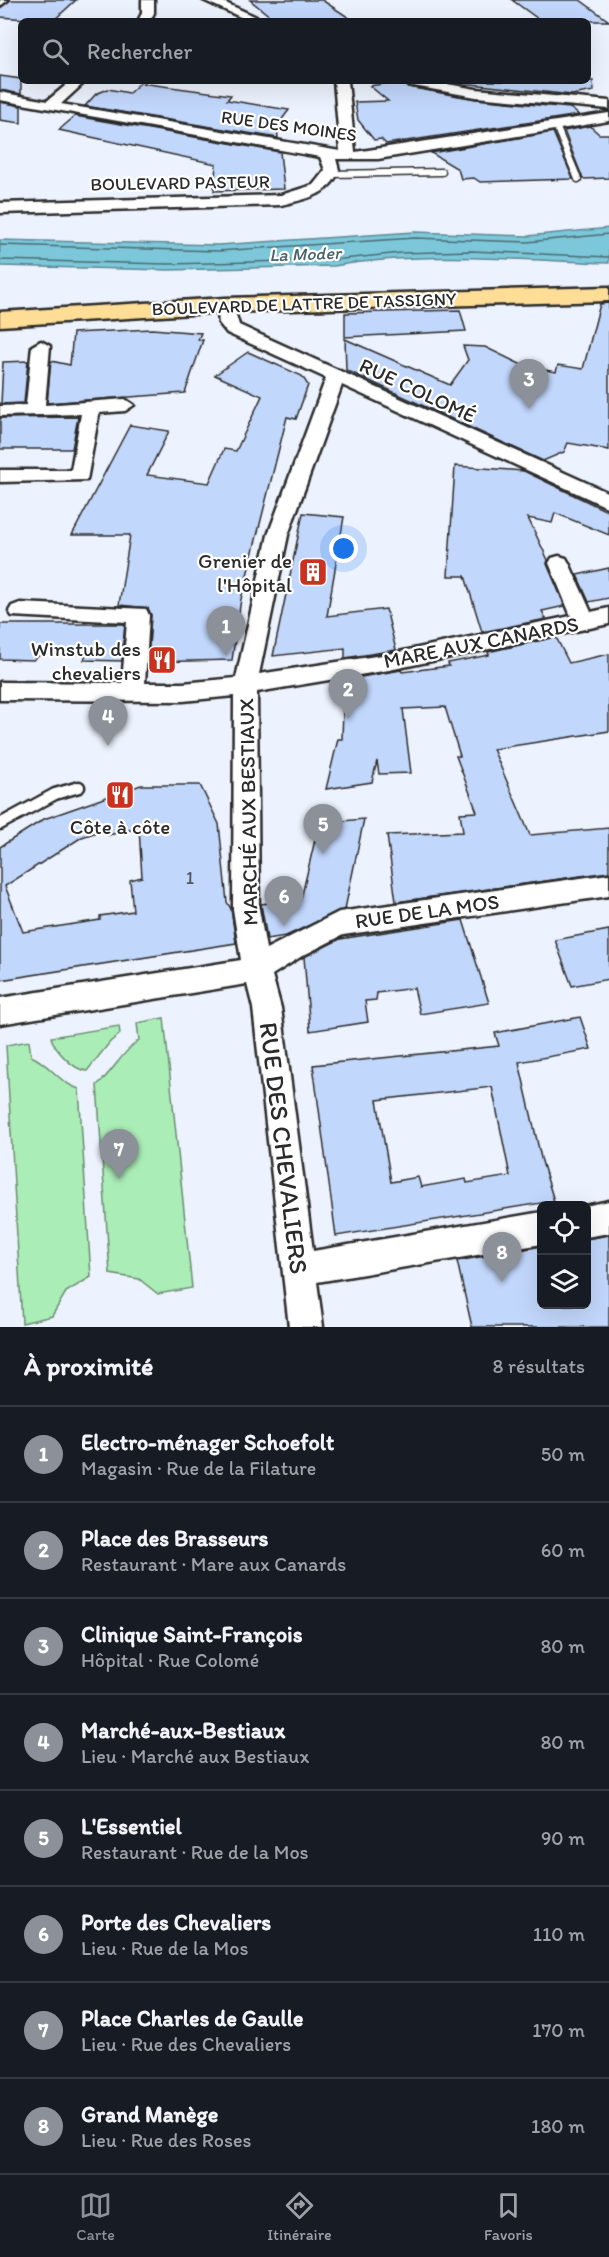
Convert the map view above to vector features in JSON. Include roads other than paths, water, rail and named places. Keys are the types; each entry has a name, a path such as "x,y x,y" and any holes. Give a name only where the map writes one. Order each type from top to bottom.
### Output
{"main road":[{"name":"BOULEVARD DE LATTRE DE TASSIGNY","path":"0,319 225,305 609,294"}],"street":[{"path":"146,18 148,0"},
{"path":"212,1 230,0"},
{"path":"212,1 252,18"},
{"path":"51,105 76,84"},
{"path":"341,84 348,157"},
{"path":"426,84 482,93 609,105"},
{"name":"RUE DES MOINES","path":"0,96 113,118 348,157 378,155 609,117"},
{"path":"327,155 331,174"},
{"name":"BOULEVARD PASTEUR","path":"0,208 281,200 316,190 331,174"},
{"name":"RUE COLOMÉ","path":"225,305 228,323 233,329 609,501"},
{"path":"35,411 41,346"},
{"path":"246,685 284,516 336,376"},
{"path":"1,411 125,405"},
{"path":"0,476 80,476 91,408"},
{"path":"559,563 584,621"},
{"path":"20,610 138,615 133,692"},
{"name":"MARE AUX CANARDS","path":"246,685 388,662 609,616"},
{"name":"MARCHÉ AUX BESTIAUX","path":"0,691 198,692 246,685 244,711 246,909 256,970"},
{"name":"RUE DE LA MOS","path":"256,970 288,950 339,924 609,885"},
{"path":"0,1011 256,970"},
{"name":"RUE DES CHEVALIERS","path":"256,970 267,1008 306,1327"},
{"path":"591,1220 609,1217"},
{"path":"299,1269 537,1229"}],"lane":[{"path":"556,126 578,179"},
{"path":"331,174 442,172"},
{"path":"0,824 55,794 79,787"}],"water":[{"name":"La Moder","path":"609,228 609,263 437,258 368,261 334,266 168,270 0,266 0,240 218,245 415,232 527,236"}],"place":[{"name":"Clinique Saint-François","path":"529,409"},
{"name":"Grenier de l'Hôpital","path":"313,572"},
{"name":"Electro-ménager Schoefolt","path":"226,656"},
{"name":"Winstub des chevaliers","path":"162,660"},
{"name":"Place des Brasseurs","path":"348,719"},
{"name":"Marché-aux-Bestiaux","path":"108,746"},
{"name":"Côte à côte","path":"120,795"},
{"name":"L'Essentiel","path":"323,854"},
{"name":"Porte des Chevaliers","path":"284,926"},
{"name":"Place Charles de Gaulle","path":"119,1179"},
{"name":"Grand Manège","path":"502,1282"}]}
